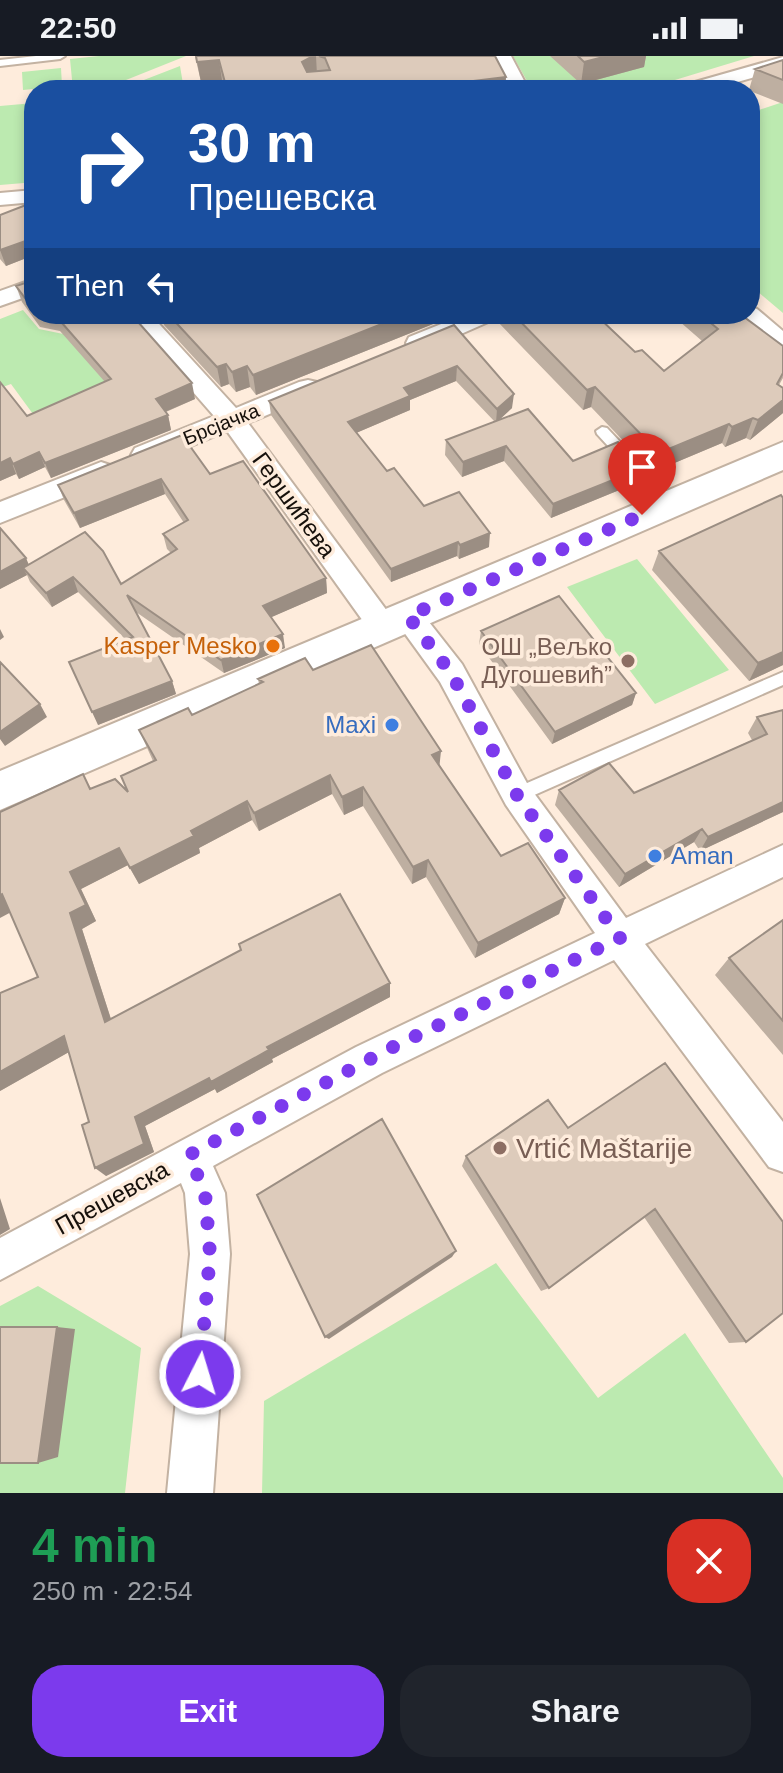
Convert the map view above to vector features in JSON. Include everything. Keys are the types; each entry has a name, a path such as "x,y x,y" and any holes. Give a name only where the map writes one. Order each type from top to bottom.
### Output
{"street":[{"path":"502,56 514,80"},
{"path":"723,80 783,63"},
{"path":"0,199 24,197"},
{"path":"0,299 24,290"},
{"name":"Гершићева","path":"146,324 232,420 395,622 451,673 517,795 620,938 783,1153"},
{"path":"389,355 463,324"},
{"path":"760,324 783,344"},
{"name":"Брсјачка","path":"0,513 333,378"},
{"path":"0,791 783,455"},
{"name":"Прешевска","path":"0,1260 382,1053 783,860"},
{"path":"189,1155 205,1193 210,1254 190,1493"}],"lane":[{"path":"0,63 60,56"},
{"path":"602,431 669,503"},
{"path":"517,795 783,678"}],"green space":[{"path":"186,56 126,80 72,80 70,59"},
{"path":"513,56 754,56 675,80 526,80"},
{"path":"180,66 182,80 144,80"},
{"path":"61,68 62,80 24,80 23,90 22,72"},
{"path":"783,102 783,313 760,293 760,110"},
{"path":"24,104 24,183 0,185 0,106"},
{"path":"23,310 24,324 35,324 39,329 73,336 114,393 41,425 11,384 0,388 0,319"},
{"path":"637,559 729,670 655,704 567,587"},
{"path":"496,1263 598,1398 685,1333 783,1478 783,1493 262,1493 264,1401"},
{"path":"38,1286 141,1348 125,1493 0,1493 0,1306"}],"building":[{"path":"196,56 313,56 302,62 307,72 330,70 325,58 319,56 495,56 506,77 481,80 224,80 219,60 197,62"},
{"path":"578,56 607,56 584,62"},
{"path":"783,60 783,80 755,69"},
{"path":"24,206 24,242 0,250 0,215"},
{"path":"24,283 24,297 16,286"},
{"path":"63,324 140,324 192,383 156,399 168,415 45,463 39,452 13,464 10,458 0,463 0,382 27,416 111,379"},
{"path":"177,324 382,324 253,375 247,366 232,372 226,364 217,367"},
{"path":"523,324 606,324 635,352 642,350 664,371 718,329 712,324 753,324 783,346 783,373 777,384 783,388 783,400 758,420 753,418 732,427 729,424 659,453 595,387 587,390"},
{"path":"454,325 514,394 497,409 457,366 404,388 410,396 348,422 387,471 394,468 424,506 459,492 490,533 460,545 458,542 391,569 269,401"},
{"path":"528,409 573,461 618,442 639,465 635,467 638,470 553,504 506,446 463,462 446,440"},
{"path":"182,435 210,474 243,461 326,578 263,606 283,634 221,660 127,595 172,681 92,712 69,662 133,637 73,577 46,593 23,568 85,532 103,551 121,584 177,549 163,534 188,520 161,479 74,513 58,485"},
{"path":"781,495 783,652 758,663 659,551"},
{"path":"0,528 26,558 0,572"},
{"path":"559,596 636,693 555,732 481,631"},
{"path":"371,645 441,751 432,755 501,856 528,843 565,898 478,943 428,860 413,867 363,787 342,797 330,775 254,813 247,801 191,831 194,836 130,868 119,848 70,872 86,905 70,913 105,1022 241,950 239,944 340,894 390,983 267,1047 269,1050 211,1082 209,1078 135,1117 144,1144 95,1168 82,1125 89,1122 64,1036 0,1072 0,993 38,977 0,895 0,812 83,774 90,789 115,779 128,792 121,776 156,760 139,730 188,708 192,715 263,682 258,679 305,658 313,670"},
{"path":"0,662 40,704 0,732"},
{"path":"783,710 783,802 708,837 702,829 625,874 559,790 609,763 634,793 767,734 757,717"},
{"path":"783,920 783,1021 729,958"},
{"path":"665,1063 783,1222 783,1313 746,1342 655,1209 549,1288 466,1156 548,1100 568,1128"},
{"path":"382,1119 456,1251 325,1337 257,1195"},
{"path":"0,1327 57,1327 38,1463 0,1463"}],"place":[{"name":"Kasper Mesko","path":"273,646"},
{"name":"ОШ „Вељко Дугошевић”","path":"628,661"},
{"name":"Maxi","path":"392,725"},
{"name":"Aman","path":"655,856"},
{"name":"Vrtić Maštarije","path":"500,1148"}],"route":[{"path":"200,1374 210,1254 205,1193 189,1155 395,1046 620,938 517,795 451,673 408,616 642,515"}]}
